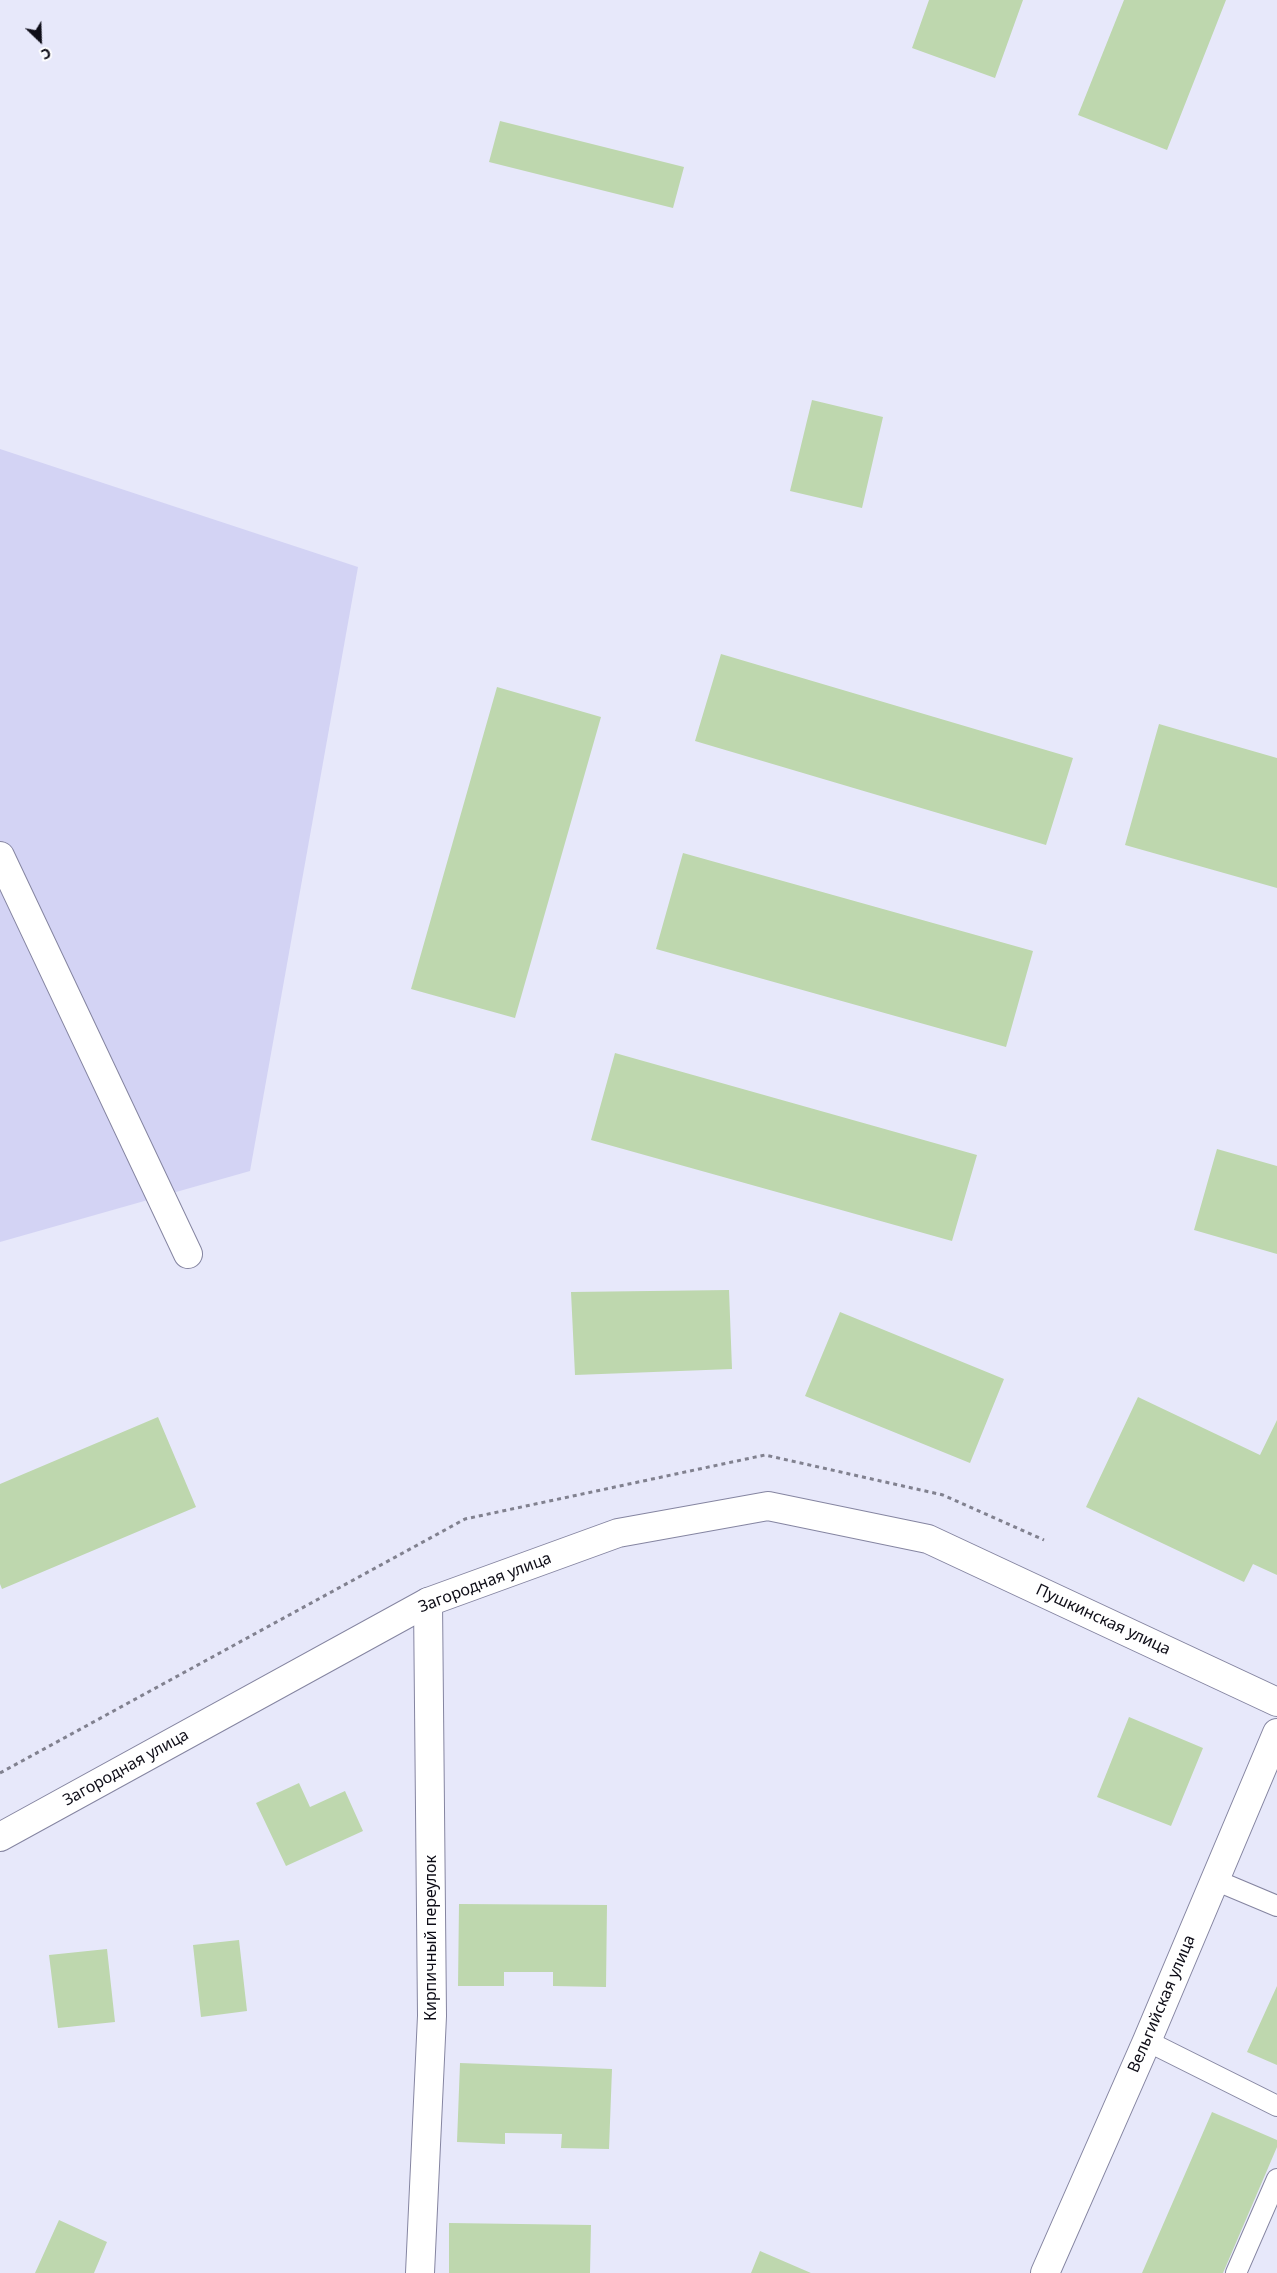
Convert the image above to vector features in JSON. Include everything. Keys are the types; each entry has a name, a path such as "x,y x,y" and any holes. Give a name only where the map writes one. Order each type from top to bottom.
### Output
{"street":[{"path":"0,856 188,1254"},
{"name":"Загородная улица","path":"0,1836 428,1602 618,1533 768,1506 928,1539"},
{"name":"Пушкинская улица","path":"928,1539 1277,1702"},
{"name":"Кирпичный переулок","path":"420,2273 432,2016 428,1602"},
{"name":"Вельгийская улица","path":"1045,2273 1147,2041 1277,1733"}],"lane":[{"path":"1215,1880 1277,1906"},
{"path":"1147,2041 1277,2106"},
{"path":"1236,2273 1277,2179"}],"shaded area":[{"path":"0,449 358,567 250,1171 0,1242"}],"building":[{"path":"929,0 1023,0 995,78 912,48"},
{"path":"1124,0 1226,0 1167,150 1078,115"},
{"path":"500,121 684,167 673,208 489,162"},
{"path":"812,400 883,417 862,508 790,491"},
{"path":"721,654 1073,758 1046,845 695,741"},
{"path":"497,687 601,717 515,1018 411,989"},
{"path":"1159,724 1277,758 1277,888 1125,845"},
{"path":"683,853 1033,951 1006,1047 656,949"},
{"path":"615,1053 977,1155 952,1241 591,1140"},
{"path":"1217,1149 1277,1166 1277,1254 1194,1230"},
{"path":"729,1290 732,1369 575,1375 571,1292"},
{"path":"840,1312 1004,1379 970,1463 805,1396"},
{"path":"1138,1397 1260,1455 1277,1420 1277,1575 1253,1564 1244,1582 1086,1507"},
{"path":"158,1417 196,1507 2,1589 0,1584 0,1484"},
{"path":"1129,1717 1203,1748 1171,1826 1097,1797"},
{"path":"299,1783 310,1807 345,1791 363,1831 286,1866 256,1803"},
{"path":"459,1904 607,1905 606,1987 553,1986 553,1972 504,1972 504,1986 458,1986"},
{"path":"239,1940 247,2011 201,2017 193,1945"},
{"path":"107,1949 115,2022 58,2028 49,1955"},
{"path":"1277,1986 1277,2065 1247,2052"},
{"path":"460,2063 612,2069 609,2149 561,2148 562,2134 505,2133 505,2144 457,2142"},
{"path":"1212,2112 1277,2140 1277,2147 1223,2273 1142,2273"},
{"path":"59,2220 107,2242 94,2273 35,2273"},
{"path":"449,2223 591,2225 590,2273 449,2273"},
{"path":"760,2251 811,2273 751,2273"}]}
